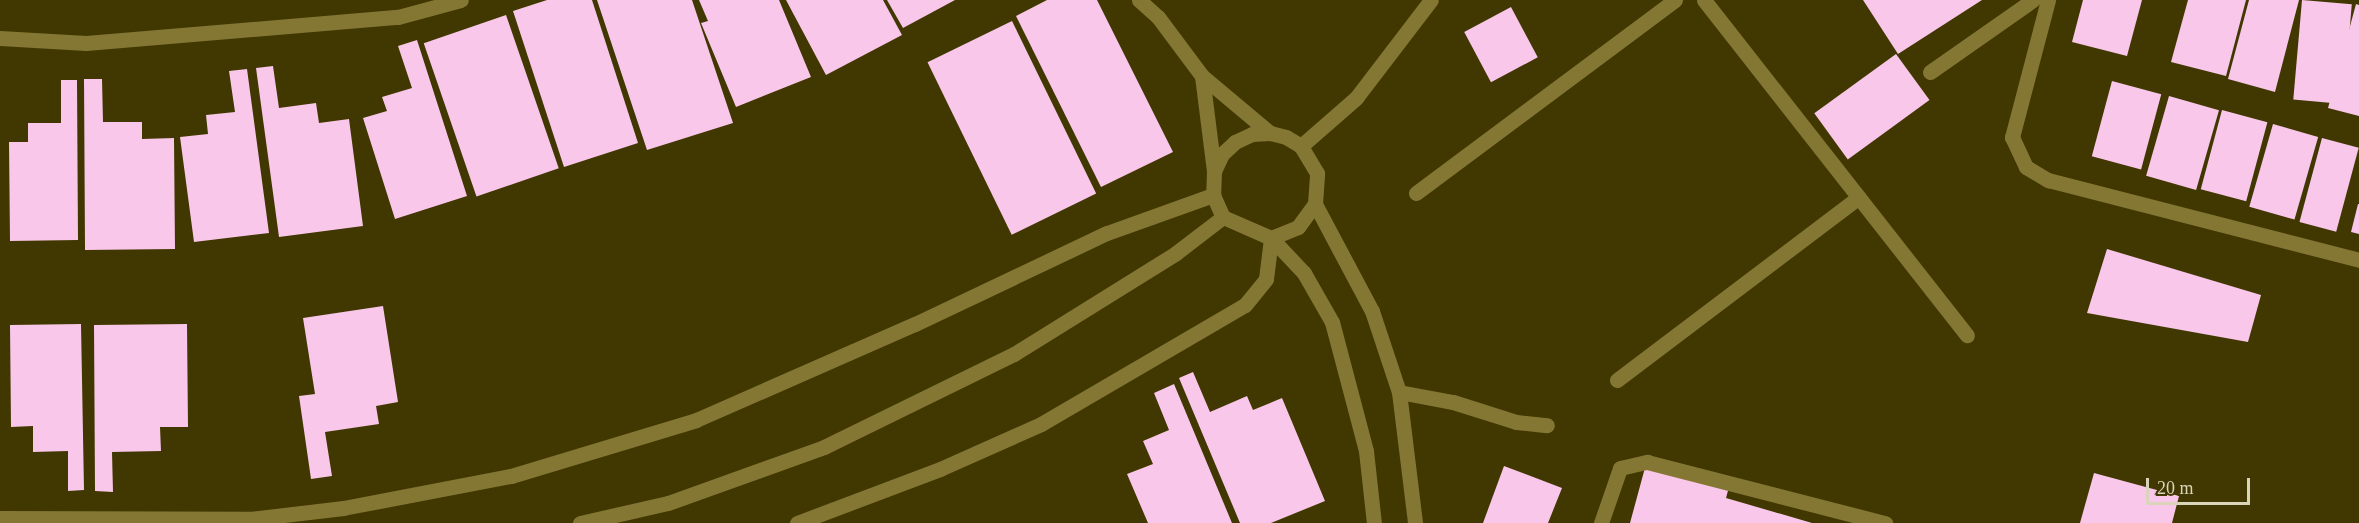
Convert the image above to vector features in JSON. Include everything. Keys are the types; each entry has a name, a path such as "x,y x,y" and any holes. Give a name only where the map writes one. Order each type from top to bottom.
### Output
{"street":[{"path":"0,38 86,43 398,17 461,0"},
{"path":"1139,0 1158,17 1202,76 1270,133 1301,146 1317,173 1315,204 1372,310 1399,392 1415,523"},
{"path":"1301,146 1356,98 1431,0"},
{"path":"1416,193 1675,0"},
{"path":"1704,0 1968,336"},
{"path":"1930,72 2033,0"},
{"path":"2048,0 2012,137 2026,167 2048,180 2359,260"},
{"path":"1202,76 1214,171 1213,195 1222,217 1271,238 1304,273 1332,322 1366,451 1374,523"},
{"path":"1214,171 1222,154 1235,142 1252,134 1270,133"},
{"path":"0,518 250,519 344,508 511,476 696,420 915,324 1107,233 1213,195"},
{"path":"1617,380 1859,197"},
{"path":"1271,238 1298,227 1315,204"},
{"path":"580,523 668,503 824,447 1014,354 1176,253 1222,217"},
{"path":"797,523 940,469 1041,424 1245,305 1266,279 1271,238"},
{"path":"1399,392 1453,402 1516,422 1547,425"},
{"path":"1601,523 1620,468 1647,462 1885,523"}],"building":[{"path":"547,0 592,0 638,143 564,167 513,11"},
{"path":"597,0 692,0 733,123 647,150"},
{"path":"699,0 779,0 811,77 736,107 701,23 708,21"},
{"path":"786,0 883,0 902,35 826,75"},
{"path":"887,0 955,0 903,28"},
{"path":"1047,0 1097,0 1173,152 1101,187 1016,16"},
{"path":"1863,0 1982,0 1898,54"},
{"path":"2083,0 2142,0 2127,56 2072,42"},
{"path":"2188,0 2246,0 2226,76 2171,62"},
{"path":"2249,0 2299,0 2275,92 2228,79"},
{"path":"2302,0 2352,4 2343,104 2293,100"},
{"path":"2356,4 2359,5 2359,116 2328,108"},
{"path":"1511,7 1538,57 1491,82 1464,32"},
{"path":"506,15 559,168 476,196 424,43"},
{"path":"1012,21 1096,194 1012,235 928,62"},
{"path":"417,40 467,196 395,219 363,118 387,111 382,97 412,88 398,46"},
{"path":"1896,54 1930,100 1848,159 1814,113"},
{"path":"273,66 279,108 316,103 319,123 349,119 363,226 279,237 256,68"},
{"path":"247,69 269,233 194,242 180,137 208,134 206,115 235,112 229,71"},
{"path":"84,79 102,79 103,122 142,122 142,139 174,138 175,249 85,250"},
{"path":"61,80 77,80 78,240 10,241 9,142 28,142 28,123 61,123"},
{"path":"2112,81 2161,94 2141,170 2092,156"},
{"path":"2169,96 2219,110 2196,190 2146,176"},
{"path":"2222,110 2267,122 2246,201 2201,189"},
{"path":"2273,124 2318,137 2294,220 2249,207"},
{"path":"2322,138 2359,148 2336,232 2299,222"},
{"path":"2359,204 2359,234 2351,232"},
{"path":"2107,249 2261,295 2248,342 2087,313"},
{"path":"383,306 398,402 376,406 379,424 325,432 332,476 311,479 299,396 315,394 303,318"},
{"path":"81,324 84,490 68,491 68,451 33,452 33,426 11,427 10,325"},
{"path":"187,324 188,427 160,427 161,451 112,452 113,492 95,491 94,325"},
{"path":"1193,372 1210,412 1247,396 1253,410 1282,398 1325,501 1271,523 1240,523 1179,378"},
{"path":"1174,384 1232,523 1148,523 1127,474 1153,464 1143,441 1169,430 1154,393"},
{"path":"1646,464 1729,487 1726,498 1812,523 1630,523"},
{"path":"1504,466 1562,488 1548,523 1483,523"},
{"path":"2094,473 2179,496 2172,523 2080,523"}]}
